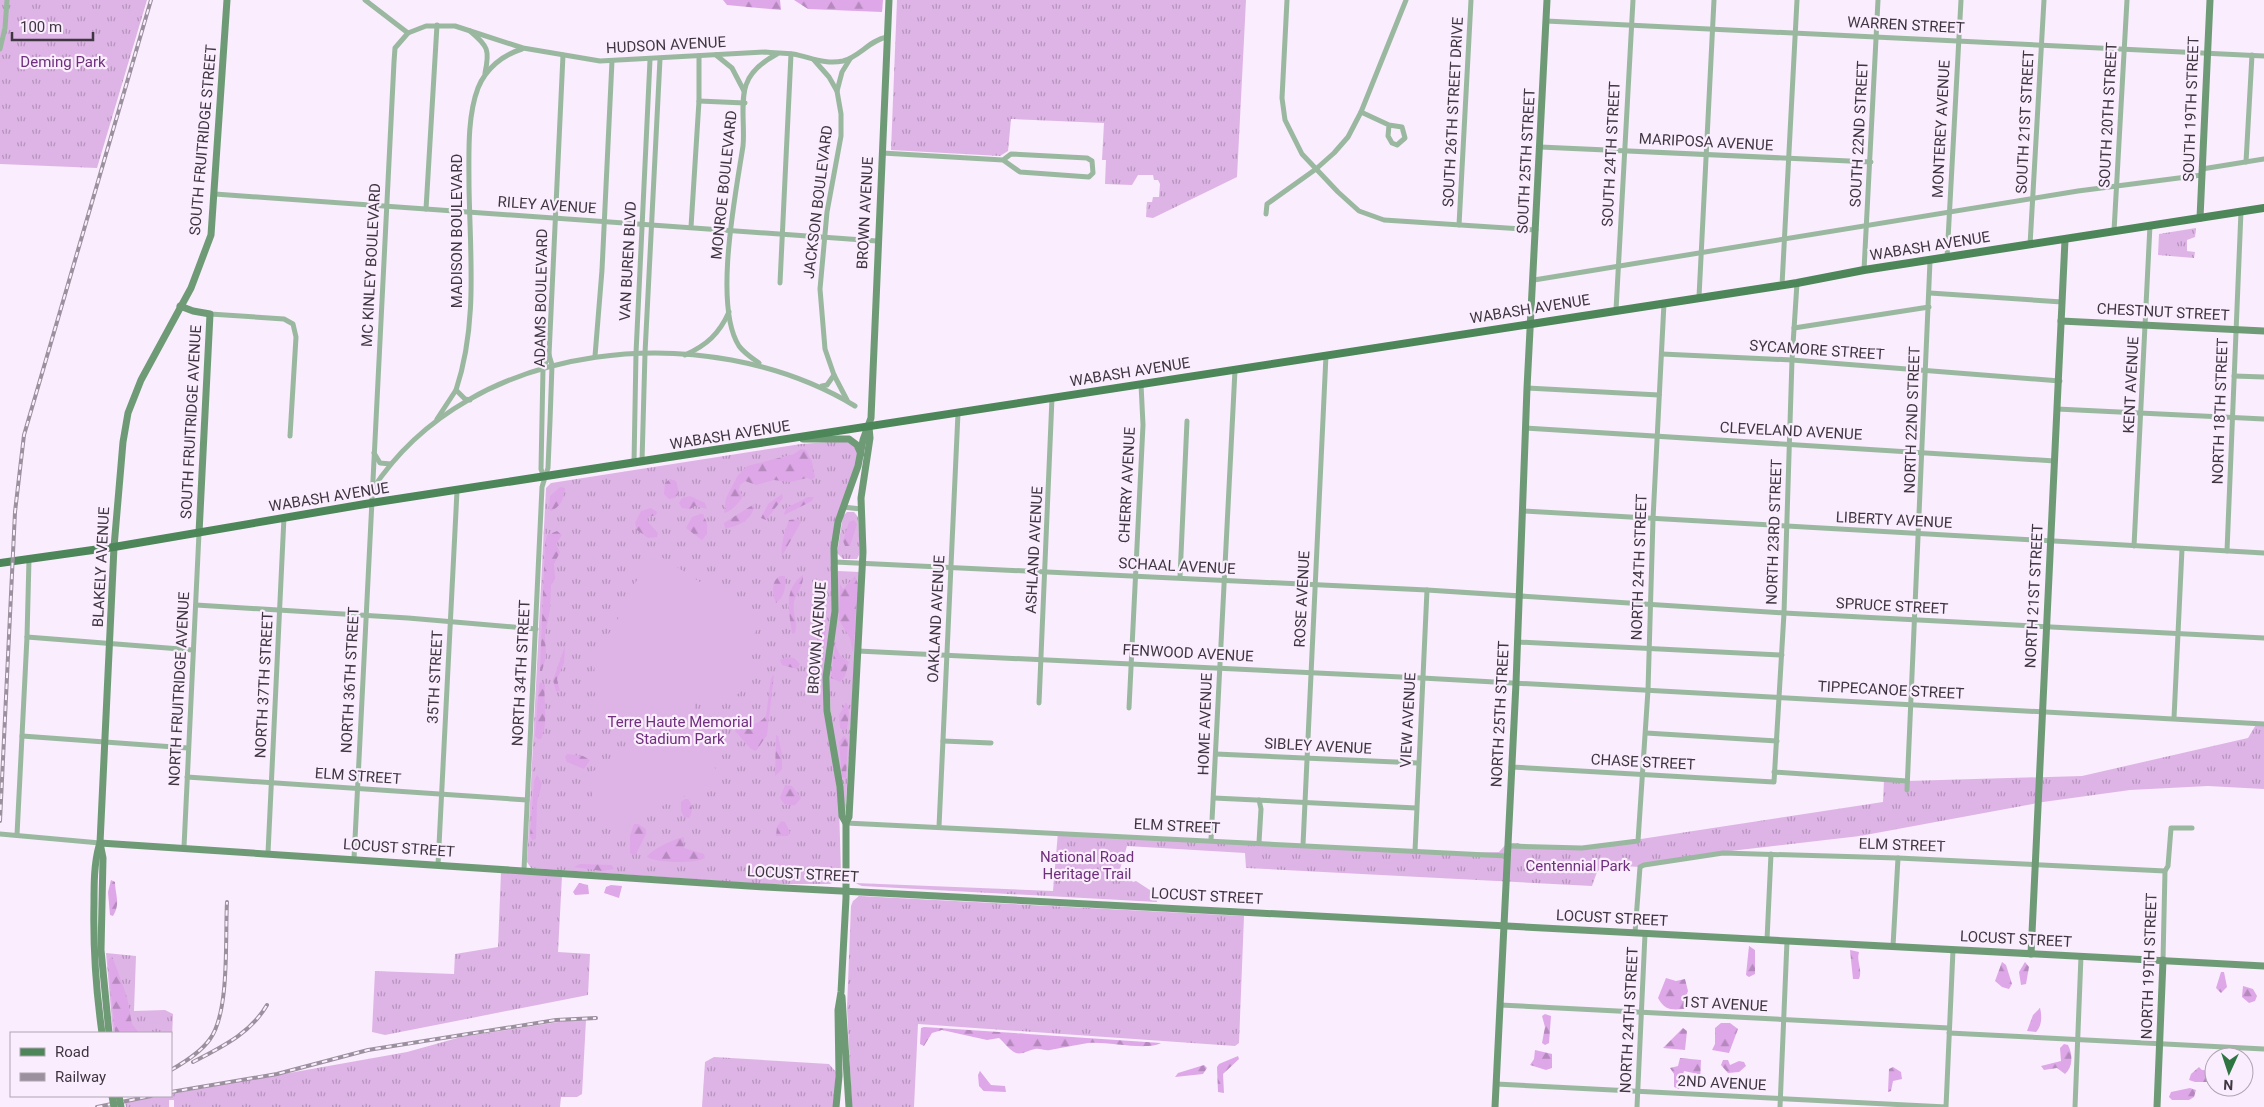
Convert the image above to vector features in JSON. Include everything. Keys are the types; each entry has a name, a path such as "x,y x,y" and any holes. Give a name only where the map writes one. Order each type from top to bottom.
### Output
{"main road":[{"name":"WABASH AVENUE","path":"0,563 114,547 371,503 544,478 1664,302 1797,283 1864,270 2264,208"}],"street":[{"path":"0,49 6,28 7,0"},
{"name":"SOUTH FRUITRIDGE STREET","path":"180,306 203,261 212,235 227,0"},
{"path":"365,0 408,33"},
{"name":"BROWN AVENUE","path":"841,992 846,890 846,823 849,817 862,564 861,508 863,479 870,438 877,241 889,0"},
{"path":"1287,0 1282,98 1286,120 1302,154 1359,211 1384,220 1536,230"},
{"path":"1266,214 1268,204 1334,153 1348,137 1361,112 1406,0"},
{"name":"SOUTH 26TH STREET DRIVE","path":"1459,225 1471,0"},
{"name":"SOUTH 25TH STREET","path":"1531,323 1547,0"},
{"name":"SOUTH 24TH STREET","path":"1616,310 1632,0"},
{"path":"1699,297 1714,0"},
{"path":"1782,285 1797,0"},
{"name":"SOUTH 22ND STREET","path":"1864,270 1878,0"},
{"name":"MONTEREY AVENUE","path":"1947,258 1961,0"},
{"name":"SOUTH 21ST STREET","path":"2030,245 2044,0"},
{"name":"SOUTH 20TH STREET","path":"2114,231 2127,0"},
{"name":"SOUTH 19TH STREET","path":"2200,218 2206,53 2210,0"},
{"name":"WARREN STREET","path":"1546,21 2264,56"},
{"path":"426,209 436,25"},
{"name":"HUDSON AVENUE","path":"408,33 426,26 455,26 523,48 612,61 779,53 814,60 837,62 850,59"},
{"name":"MADISON BOULEVARD","path":"433,423 456,390 465,356 471,308 469,155 471,128 478,88 485,73 489,55 486,47 469,30"},
{"name":"MC KINLEY BOULEVARD","path":"371,503 396,48 408,33"},
{"path":"850,59 880,38 887,37"},
{"path":"485,73 507,55 523,48"},
{"name":"MONROE BOULEVARD","path":"762,365 740,347 735,338 729,311 727,274 730,230 743,144 744,91 746,83 758,66 779,53"},
{"path":"780,283 791,54"},
{"name":"ADAMS BOULEVARD","path":"544,478 548,468 552,365 549,355 563,55"},
{"name":"MONROE BOULEVARD","path":"715,55 732,68 744,91"},
{"path":"2246,162 2252,55"},
{"path":"692,227 700,102 699,56"},
{"path":"638,463 660,59"},
{"name":"JACKSON BOULEVARD","path":"837,91 842,72 850,59"},
{"name":"VAN BUREN BLVD","path":"638,463 636,353 650,60"},
{"name":"JACKSON BOULEVARD","path":"814,60 829,77 837,91 842,114 841,136 824,237 820,289 825,349 834,375 848,401"},
{"path":"594,356 604,221 612,61"},
{"path":"700,102 745,103"},
{"path":"1361,112 1389,125"},
{"name":"MARIPOSA AVENUE","path":"1540,147 1871,162"},
{"path":"882,153 1003,160 1020,172 1089,177 1094,173 1092,161 1087,158 1011,154 1003,160"},
{"path":"1534,280 2202,172 2264,159"},
{"name":"RILEY AVENUE","path":"216,194 877,241"},
{"name":"NORTH 18TH STREET","path":"2227,551 2241,211"},
{"name":"KENT AVENUE","path":"2134,546 2147,325 2150,225"},
{"name":"NORTH 21ST STREET","path":"2031,954 2050,541 2060,381 2065,240"},
{"name":"NORTH 22ND STREET","path":"1907,790 1920,534 1930,261"},
{"name":"NORTH 23RD STREET","path":"1774,782 1784,613 1792,360 1797,283"},
{"path":"1930,293 2062,302"},
{"name":"NORTH 24TH STREET","path":"1508,846 1582,848 1638,840 1640,834 1648,690 1653,519 1664,302"},
{"name":"SOUTH FRUITRIDGE AVENUE","path":"180,306 210,314 199,533"},
{"name":"BLAKELY AVENUE","path":"102,1032 96,982 94,925 96,857 100,843 114,547 123,442 128,413 141,380 180,306"},
{"path":"1794,328 1929,307"},
{"path":"684,355 709,343 720,330 729,311"},
{"path":"210,314 284,319 292,324 296,337 290,436"},
{"name":"CHESTNUT STREET","path":"2061,321 2264,331"},
{"name":"NORTH 25TH STREET","path":"1495,1107 1516,683 1525,428 1531,323"},
{"path":"372,490 391,464 433,423 470,400 552,365 594,356 636,353 684,355 762,365 822,386 855,406"},
{"name":"SYCAMORE STREET","path":"1662,354 1792,360 2060,381"},
{"path":"544,478 541,469 543,369 549,355"},
{"name":"ROSE AVENUE","path":"1303,845 1326,355"},
{"name":"HOME AVENUE","path":"1211,840 1235,370"},
{"path":"822,386 827,384 834,375"},
{"path":"2234,376 2264,377"},
{"name":"CHERRY AVENUE","path":"1129,708 1143,425 1141,384"},
{"path":"1527,388 1659,395"},
{"path":"456,390 470,400"},
{"name":"ASHLAND AVENUE","path":"1039,703 1052,398"},
{"path":"2057,409 2264,419"},
{"name":"OAKLAND AVENUE","path":"939,827 958,413"},
{"path":"542,421 550,421"},
{"path":"1180,578 1186,421"},
{"name":"BROWN AVENUE","path":"846,823 842,816 826,688 828,653 835,611 835,540 843,507 861,455 863,440 869,427"},
{"name":"CLEVELAND AVENUE","path":"1525,428 2055,461"},
{"path":"798,438 848,439 857,445 861,455"},
{"path":"374,452 380,463 391,464"},
{"path":"854,477 863,479"},
{"name":"NORTH 34TH STREET","path":"524,870 544,478"},
{"name":"35TH STREET","path":"438,865 456,490"},
{"name":"NORTH 36TH STREET","path":"354,859 371,503"},
{"path":"843,507 861,508"},
{"name":"LIBERTY AVENUE","path":"1522,511 2264,553"},
{"name":"NORTH 37TH STREET","path":"268,853 284,517"},
{"name":"NORTH FRUITRIDGE AVENUE","path":"184,847 199,533"},
{"path":"2174,718 2182,549"},
{"path":"17,835 29,559"},
{"name":"SCHAAL AVENUE","path":"835,562 1519,595"},
{"name":"VIEW AVENUE","path":"1415,851 1427,590"},
{"name":"SPRUCE STREET","path":"1519,595 1784,613 2047,625 2264,638"},
{"path":"196,605 536,629"},
{"path":"27,637 193,650"},
{"path":"1517,642 1782,655"},
{"name":"FENWOOD AVENUE","path":"858,651 1516,683"},
{"name":"TIPPECANOE STREET","path":"1516,683 2264,724"},
{"path":"1646,733 1776,741"},
{"path":"22,736 188,748"},
{"path":"943,741 991,743"},
{"name":"SIBLEY AVENUE","path":"1216,754 1418,763"},
{"name":"CHASE STREET","path":"1511,767 1774,782"},
{"path":"1774,772 1907,781"},
{"name":"ELM STREET","path":"187,777 527,800"},
{"path":"1214,798 1416,808"},
{"path":"1259,800 1261,809 1259,842"},
{"name":"ELM STREET","path":"846,823 1259,842 1507,856"},
{"name":"NORTH 19TH STREET","path":"2157,1107 2165,871 2168,866 2171,828 2192,828"},
{"name":"LOCUST STREET","path":"0,834 100,843 846,890 2264,966"},
{"name":"BLAKELY AVENUE","path":"100,843 103,858 101,950 109,1032"},
{"name":"ELM STREET","path":"1640,867 1713,853 1898,858 2165,871"},
{"path":"1767,940 1771,854"},
{"path":"1893,946 1898,858"},
{"name":"NORTH 24TH STREET","path":"1635,933 1640,867"},
{"name":"NORTH 24TH STREET","path":"1637,1107 1645,934"},
{"path":"1780,1107 1787,941"},
{"path":"1946,1107 1953,950"},
{"path":"2075,1107 2082,956"},
{"path":"841,992 848,1059 850,1107"},
{"path":"836,1107 839,1059 838,1010 841,992"},
{"name":"1ST AVENUE","path":"1500,1005 2264,1049"},
{"path":"839,1059 848,1059"},
{"name":"2ND AVENUE","path":"1496,1084 1946,1107"}],"green space":[{"name":"Deming Park","path":"0,0 147,0 97,168 0,164"},
{"path":"723,0 780,0 781,10 727,5"},
{"path":"794,0 883,0 882,12 808,9"},
{"path":"897,0 1246,0 1237,177 1153,218 1146,217 1147,202 1152,202 1153,197 1159,197 1160,184 1158,180 1154,180 1153,175 1138,175 1132,185 1105,184 1106,160 1102,160 1104,123 1011,119 1008,151 1000,156 891,150"},
{"path":"2196,228 2195,237 2187,240 2187,251 2195,252 2194,258 2158,255 2159,234"},
{"name":"Terre Haute Memorial Stadium Park","path":"842,441 853,445 858,456 839,511 833,608 824,679 839,805 841,873 839,879 830,884 764,884 531,868 527,862 546,488 551,483 801,444"},
{"path":"801,449 806,450 812,462 815,477 812,480 807,478 790,482 774,480 756,485 745,481 740,485 739,490 743,496 732,509 724,513 726,498 738,475 747,466 794,454"},
{"path":"670,479 676,481 679,493 675,498 669,499 664,494 665,483"},
{"path":"560,487 565,488 563,498 560,504 551,511 549,508 550,496"},
{"path":"782,494 783,498 766,520 761,518 768,504"},
{"path":"690,496 705,503 707,509 695,506 690,509 682,508 679,503 682,498"},
{"path":"808,497 814,497 812,501 784,515 786,508"},
{"path":"754,504 748,518 740,524 725,528 724,523"},
{"path":"651,508 657,512 656,515 648,517 647,521 658,533 657,537 648,538 637,530 635,523 641,511"},
{"path":"847,512 854,512 858,517 860,553 857,559 843,559 837,553 843,516"},
{"path":"703,514 707,523 707,534 702,540 686,528 692,517"},
{"path":"798,519 801,522 782,556 782,543 789,520"},
{"path":"854,520 857,524 850,546 845,546 843,541 849,522"},
{"path":"557,531 562,535 556,544 560,552 554,564 555,578 551,585 550,609 545,635 546,657 542,671 540,671 545,543 547,535"},
{"path":"655,553 762,622 746,646 753,651 748,659 753,668 754,676 751,683 718,710 709,703 696,700 691,720 647,738 620,734 607,724 601,708 596,705 594,659 626,605 622,603"},
{"path":"838,571 860,572 845,819 831,718 829,672"},
{"path":"803,575 794,601 796,629 795,633 792,634 789,610 790,595 792,587"},
{"path":"780,576 785,576 785,587 783,594 776,603 773,588 775,581"},
{"path":"855,576 858,584 853,653 850,638 839,620 840,584 843,589"},
{"path":"818,582 821,584 826,626 821,682 817,680"},
{"path":"835,645 840,655 849,662 845,676 840,682 831,678"},
{"path":"565,646 564,663 557,679 560,691 556,691 553,680"},
{"path":"787,657 794,658 800,664 797,669 782,665 780,660"},
{"path":"774,674 767,735 756,751 751,749 735,731 754,724 766,716 771,678"},
{"path":"541,682 545,685 545,726 541,739 538,739 535,736 539,684"},
{"path":"846,703 849,715 847,729 844,731 840,728 839,715"},
{"name":"National Road Heritage Trail","path":"2257,723 2264,724 2264,789 2208,786 2130,790 2043,802 1860,836 1713,853 1640,867 1605,865 1597,872 1592,886 1246,868 1245,853 1127,846 1120,869 1133,882 1136,881 1156,894 1157,902 862,886 855,883 1053,891 1058,832 1463,853 1499,852 1507,843 1517,843 1538,848 1582,848 1883,802 1884,780 2082,776 2248,738"},
{"path":"697,726 720,780 608,830 584,775"},
{"path":"776,735 778,736 782,754 782,769 775,776"},
{"path":"844,736 848,740 846,779 842,777 839,742"},
{"path":"567,754 583,756 590,760 584,769 567,762 565,757"},
{"path":"537,775 542,783 537,802 536,839 532,840 530,836 534,781"},
{"path":"785,785 792,786 801,798 795,805 785,805 780,798"},
{"path":"685,799 690,801 692,806 689,818 684,817 681,811 681,802"},
{"path":"781,821 785,822 790,832 788,836 776,836 777,827"},
{"path":"634,824 638,824 646,829 646,834 635,856 630,853 630,836"},
{"path":"684,837 684,848 704,854 705,858 676,862 659,861 647,857 664,845"},
{"path":"580,864 612,865 614,869 602,871 574,867"},
{"path":"501,872 562,876 558,952 590,954 588,995 385,1035 372,1032 375,971 454,974 455,954 498,947"},
{"path":"111,880 115,882 117,899 117,907 113,916 110,915 108,892"},
{"path":"579,883 588,885 589,894 575,895 573,892"},
{"path":"611,885 622,886 619,898 604,893 606,887"},
{"path":"859,896 1244,916 1239,1043 1235,1046 918,1024 914,1107 852,1107 847,1008 851,906 853,901"},
{"path":"1749,946 1755,950 1755,974 1749,977 1746,975"},
{"path":"1850,950 1859,952 1859,979 1853,979"},
{"path":"106,953 136,956 134,1011 165,1010 173,1014 172,1038 172,1032 113,1032"},
{"path":"112,956 127,997 132,1024 138,1032 115,1032 109,959"},
{"path":"2002,962 2006,965 2012,984 2009,989 2002,987 1995,981"},
{"path":"2025,962 2029,967 2026,984 2021,985 2019,972"},
{"path":"2221,972 2224,972 2227,987 2221,993 2216,988"},
{"path":"1666,978 1676,981 1685,979 1688,991 1685,999 1687,1007 1684,1009 1668,1008 1658,998"},
{"path":"2243,986 2253,989 2257,996 2255,1001 2249,1003 2242,997"},
{"path":"2040,1008 2041,1021 2038,1030 2036,1032 2027,1031 2033,1015"},
{"path":"1545,1014 1551,1016 1549,1043 1545,1045 1542,1043 1545,1027 1542,1016"},
{"path":"571,1020 586,1020 582,1094 577,1097 561,1097 560,1107 174,1107 174,1100 169,1100 169,1107 126,1107 125,1102 153,1097 172,1097 172,1094 407,1052 461,1037"},
{"path":"1721,1023 1730,1023 1738,1029 1729,1053 1712,1050 1715,1044 1715,1028"},
{"path":"921,1028 1161,1043 1136,1046 1088,1043 1050,1050 1035,1049 1016,1053 999,1038 987,1040 942,1030 932,1033 924,1046 920,1044"},
{"path":"1683,1028 1687,1031 1685,1050 1663,1048"},
{"path":"2064,1044 2068,1045 2071,1053 2071,1064 2068,1071 2065,1074 2057,1068 2044,1070 2041,1066 2061,1061 2060,1048"},
{"path":"1535,1050 1552,1054 1552,1068 1546,1070 1530,1065 1534,1059"},
{"path":"1238,1056 1239,1059 1223,1074 1224,1093 1218,1092 1217,1067 1219,1064"},
{"path":"714,1057 829,1064 836,1072 834,1107 702,1107 705,1062"},
{"path":"1680,1058 1701,1060 1700,1082 1698,1074 1684,1071 1679,1089 1674,1087 1674,1074 1670,1068 1678,1066"},
{"path":"1723,1060 1728,1060 1730,1065 1739,1061 1744,1062 1746,1066 1739,1072 1728,1073 1721,1065"},
{"path":"1204,1065 1207,1068 1203,1074 1175,1077 1178,1073"},
{"path":"1893,1067 1901,1072 1902,1079 1893,1081 1891,1091 1888,1092 1889,1069"},
{"path":"2199,1067 2204,1070 2204,1082 2189,1080 2191,1074"},
{"path":"980,1071 991,1085 1005,1086 1006,1092 984,1091 979,1086 978,1075"},
{"path":"2190,1088 2196,1090 2194,1097 2189,1100 2172,1100 2169,1097 2171,1092"}],"railway":[{"path":"0,821 15,512 24,435 151,0"},
{"path":"172,1069 202,1048 210,1039 216,1027 224,993 227,902"},
{"path":"193,1062 234,1039 252,1024 267,1005"},
{"path":"172,1092 277,1074 368,1050 556,1020 596,1018"},
{"path":"97,1107 146,1097"}],"park label":[{"name":"Centennial Park","path":"1578,866"}]}
